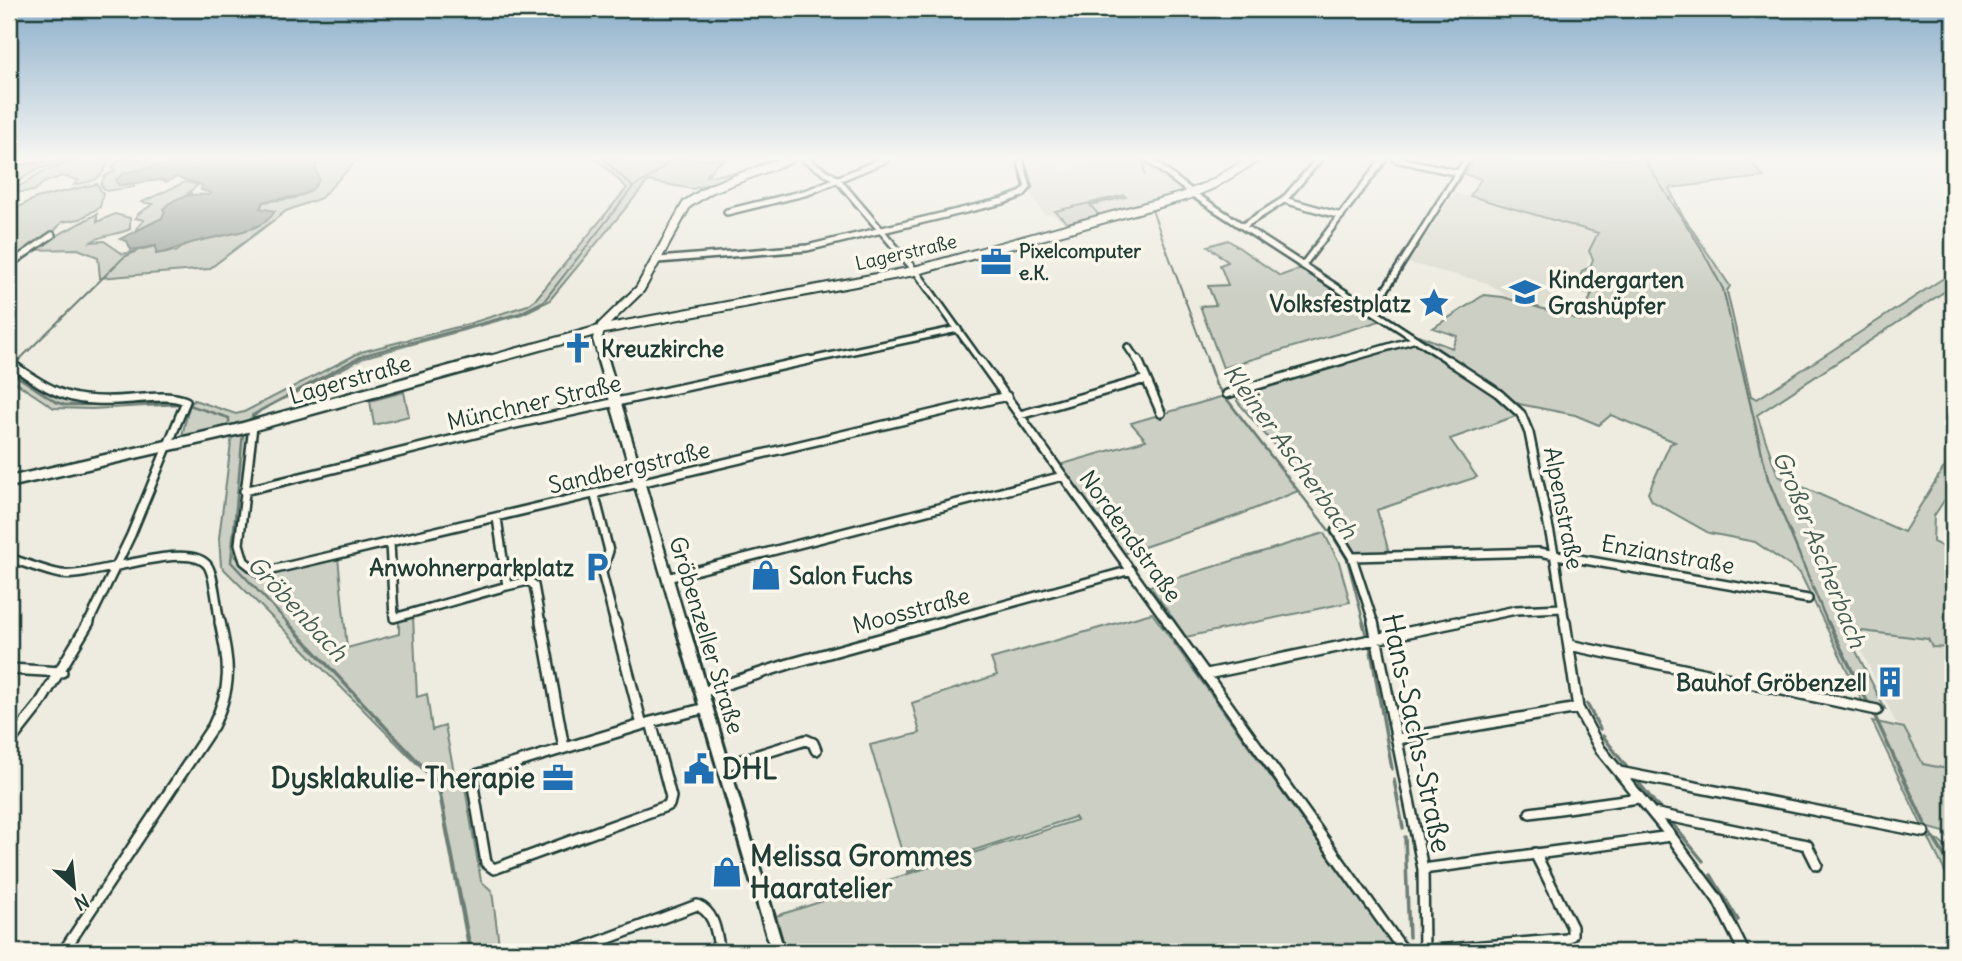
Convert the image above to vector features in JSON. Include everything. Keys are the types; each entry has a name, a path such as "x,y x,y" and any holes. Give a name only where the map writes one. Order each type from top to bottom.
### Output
{"street":[{"path":"599,330 640,289 687,204"},
{"path":"727,212 761,204"},
{"name":"Nordendstraße","path":"859,204 883,230 958,329 1402,947 1410,952"},
{"path":"657,260 792,250 991,204"},
{"name":"Lagerstraße","path":"9,482 236,430 599,330 914,271 1157,204"},
{"name":"Alpenstraße","path":"1208,204 1498,393 1521,414 1529,433 1554,554 1578,708 1600,749 1671,836 1717,900 1744,952"},
{"path":"1243,226 1278,204"},
{"path":"1298,204 1341,216"},
{"path":"1303,265 1350,204"},
{"path":"1372,311 1439,204"},
{"path":"9,265 52,235"},
{"path":"618,312 622,322 636,323"},
{"name":"Münchner Straße","path":"244,491 382,454 958,329"},
{"name":"Gröbenzeller Straße","path":"599,330 597,339 778,952"},
{"path":"1227,394 1416,338"},
{"path":"1128,347 1136,357 1161,413"},
{"path":"9,362 52,391 66,397 84,400 182,397 186,401 94,616 36,711 9,743"},
{"path":"1020,415 1146,379"},
{"name":"Sandbergstraße","path":"244,491 239,544 244,561 260,573 1007,396"},
{"path":"244,491 250,426"},
{"path":"667,578 1063,476"},
{"path":"594,496 609,551 602,573 647,724 671,797 669,804 494,869 486,863 473,786 476,775 564,748 647,724 706,708"},
{"path":"497,518 507,586"},
{"name":"Hans-Sachs-Straße","path":"1336,531 1352,557 1378,637 1423,869 1424,951 1567,939 1572,935 1572,927 1535,853"},
{"path":"390,543 394,618 528,581 534,585 564,748"},
{"name":"Enzianstraße","path":"1352,557 1554,554 1808,599"},
{"path":"9,558 61,574 176,555 199,558 208,566 230,680 227,697 213,726 63,952"},
{"name":"Moosstraße","path":"702,692 789,664 1131,570"},
{"path":"1208,674 1516,610 1563,608"},
{"path":"1569,645 1872,709"},
{"path":"9,668 62,672"},
{"path":"1398,739 1578,708"},
{"path":"723,766 806,740 813,743 816,750"},
{"path":"1618,772 1924,832"},
{"path":"1530,813 1639,798"},
{"path":"1652,813 1807,845 1817,865"},
{"path":"1423,869 1671,836"},
{"path":"572,952 697,905 706,908 710,914 720,952"}],"shaded area":[{"path":"25,204 101,204 100,207 80,219 62,222 51,235 9,262 9,212"},
{"path":"153,204 168,204 162,218 137,231 144,220 135,218"},
{"path":"262,204 305,204 286,211 209,269 100,278 98,257 78,249 30,250 97,214 97,222 115,214 130,218 130,229 91,242 104,241 123,254 156,246 176,252 186,244 253,227"},
{"path":"262,204 260,208 275,211 269,219 248,230 156,254 156,246 131,250 127,241 120,239 162,218 165,212 163,209 168,205"},
{"path":"614,204 629,204 549,301 522,314 365,357 252,415 253,422 181,440 189,407 194,400 236,414 244,412 361,352 465,325 528,305"},
{"path":"1037,204 1143,204 1068,225 1052,214 1044,215"},
{"path":"1095,204 1090,205 1099,215 1067,223 1055,211"},
{"path":"1447,204 1493,204 1599,233 1577,289 1557,285 1546,306 1540,307 1506,296 1488,283 1408,263"},
{"path":"1497,204 1677,204 1730,286 1727,291 1751,396 1757,399 1953,272 1953,286 1757,415 1778,476 1904,532 1943,469 1953,462 1953,487 1934,516 1933,542 1953,552 1953,648 1932,647 1928,639 1845,629 1885,709 1864,705 1800,573 1755,542 1709,533 1652,501 1648,493 1670,444 1675,442 1611,415 1599,425 1575,415 1519,404 1418,335 1452,348 1457,336 1433,328 1484,295 1503,297 1580,320 1592,294 1577,290 1582,271 1590,267 1593,259 1589,251 1598,233"},
{"path":"1228,240 1280,276 1302,268 1380,321 1223,368 1200,306 1216,305 1208,286 1228,285 1220,265 1228,262 1208,246"},
{"path":"1414,342 1488,391 1516,416 1450,439 1477,477 1377,510 1389,552 1353,553 1343,527 1237,401 1239,393"},
{"path":"9,366 56,396 70,400 170,397 183,401 182,404 92,409 54,408 9,378"},
{"path":"404,392 409,416 374,425 370,401"},
{"path":"1224,396 1298,491 1239,515 1123,554 1059,465 1146,440 1131,423"},
{"path":"249,430 234,555 257,577 338,557 347,648 399,634 399,621 413,617 417,697 427,694 432,730 445,726 454,772 463,776 481,881 492,891 500,952 469,952 437,784 221,566 219,538 232,435"},
{"path":"1324,533 1339,562 1350,602 1186,637 1150,586"},
{"path":"1152,613 1398,952 784,952 773,917 1077,820 1075,817 908,872 870,745 920,733 912,703 997,675 991,659"},
{"path":"1851,629 1928,639 1932,647 1953,648 1953,770 1923,764 1904,728 1896,723"},
{"path":"1872,721 1904,728 1923,764 1953,770 1953,845 1944,832 1922,826"},
{"path":"1928,837 1939,841 1953,854 1953,888"}],"waterway":[{"name":"Gröbenbach","path":"351,362 364,355 520,313 544,301 620,204"},
{"name":"Großer Ascherbach","path":"1673,204 1723,289 1740,362"},
{"name":"Kleiner Ascherbach","path":"1152,210 1208,362"},
{"path":"19,360 124,257 135,252"},
{"name":"Gröbenbach","path":"243,425 261,410 354,360"},
{"name":"Kleiner Ascherbach","path":"1207,360 1216,385 1331,533 1347,559 1364,624"},
{"name":"Großer Ascherbach","path":"1740,360 1768,479 1828,624"},
{"path":"9,371 56,402 65,405 176,404"},
{"path":"189,405 229,418 229,422"},
{"name":"Gröbenbach","path":"243,432 231,562 289,624"},
{"name":"Gröbenbach","path":"287,622 438,783 471,952"},
{"name":"Kleiner Ascherbach","path":"1363,622 1367,637"},
{"name":"Großer Ascherbach","path":"1828,622 1869,705"},
{"name":"Kleiner Ascherbach","path":"1370,645 1392,769"},
{"path":"1587,704 1600,729"},
{"name":"Großer Ascherbach","path":"1872,710 1925,824 1953,870"},
{"path":"1603,736 1628,769"},
{"name":"Kleiner Ascherbach","path":"1394,780 1403,828"},
{"path":"1639,783 1663,813"},
{"path":"1671,822 1703,861"},
{"name":"Kleiner Ascherbach","path":"1405,837 1409,937"},
{"path":"1711,875 1738,920"}],"place":[{"name":"Pixelcomputer e.K.","path":"996,262"},
{"name":"Kindergarten Grashüpfer","path":"1525,292"},
{"name":"Volksfestplatz","path":"1434,303"},
{"name":"Kreuzkirche","path":"578,348"},
{"name":"Anwohnerparkplatz","path":"597,567"},
{"name":"Salon Fuchs","path":"766,575"},
{"name":"Bauhof Gröbenzell","path":"1890,682"},
{"name":"DHL","path":"699,769"},
{"name":"Dysklakulie-Therapie","path":"558,778"},
{"name":"Melissa Grommes Haaratelier","path":"727,872"}]}
